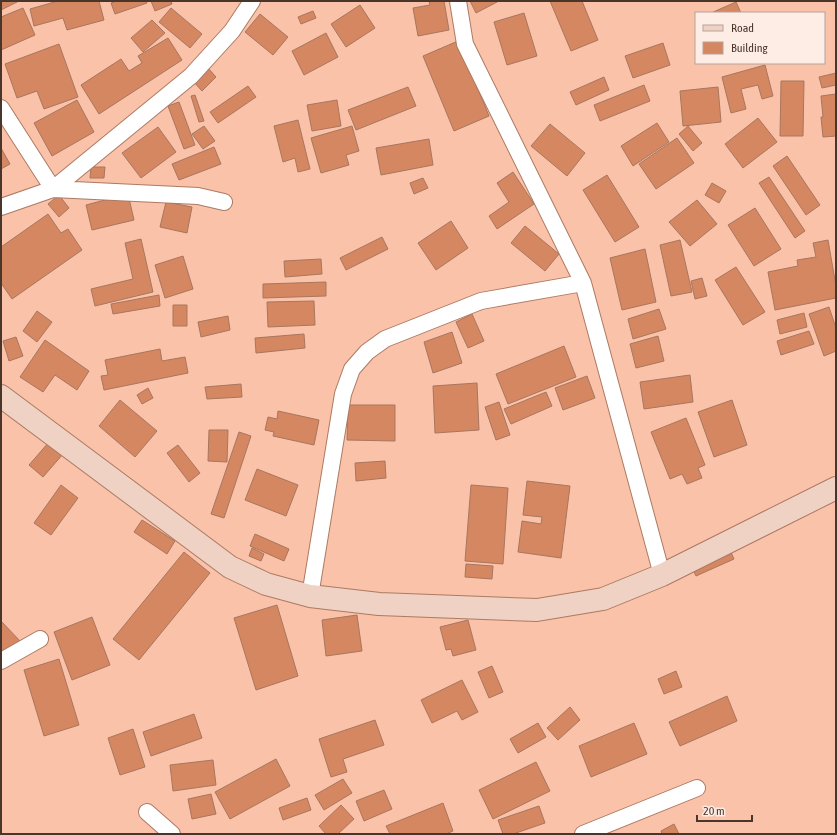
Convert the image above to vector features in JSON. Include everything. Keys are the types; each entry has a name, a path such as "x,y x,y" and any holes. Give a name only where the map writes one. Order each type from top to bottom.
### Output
{"street":[{"path":"1,207 53,189 191,76 232,31 252,1"},
{"path":"458,1 465,44 583,283 662,575"},
{"path":"1,108 53,189"},
{"path":"53,189 198,196 224,202"},
{"path":"310,596 343,394 352,369 367,352 385,339 481,301 583,283"},
{"path":"1,396 230,567 266,584 310,596 379,604 537,610 602,599 662,575 836,488"},
{"path":"1,661 40,639"},
{"path":"583,834 697,788"},
{"path":"146,812 172,834"}],"building":[{"path":"1,1 19,1 1,10"},
{"path":"58,1 99,1 104,20 67,30 63,18 34,26 30,9"},
{"path":"117,1 146,1 147,3 115,14 111,3"},
{"path":"151,1 171,1 172,4 155,11"},
{"path":"429,1 444,1 449,30 418,36 413,8 430,5"},
{"path":"470,1 499,1 476,13"},
{"path":"550,1 582,1 598,40 571,51"},
{"path":"736,2 741,12 713,12"},
{"path":"360,5 375,28 346,47 331,24"},
{"path":"23,8 35,35 1,50 1,17"},
{"path":"171,8 202,34 190,48 159,22"},
{"path":"313,11 316,18 301,24 298,17"},
{"path":"524,13 537,56 507,65 494,22"},
{"path":"260,14 288,37 273,55 245,32"},
{"path":"152,20 165,33 143,52 131,38"},
{"path":"326,33 338,57 304,75 292,51"},
{"path":"168,38 182,60 99,114 81,85 121,59 129,71 142,63 138,56"},
{"path":"458,41 489,116 454,131 423,56"},
{"path":"663,43 670,65 633,78 625,56"},
{"path":"59,44 78,97 44,109 37,91 17,98 5,64"},
{"path":"765,65 773,96 762,99 758,85 741,89 746,109 731,113 722,77"},
{"path":"208,68 216,77 202,91 193,81"},
{"path":"836,73 836,85 822,88 819,77"},
{"path":"604,77 609,90 576,105 570,92"},
{"path":"781,81 804,81 803,136 780,136"},
{"path":"644,85 650,101 600,121 594,105"},
{"path":"248,86 256,97 218,123 210,112"},
{"path":"408,87 416,106 356,130 348,110"},
{"path":"718,87 721,122 683,126 680,91"},
{"path":"836,94 836,136 823,137 821,96"},
{"path":"195,95 204,121 199,122 191,96"},
{"path":"77,100 94,132 52,156 34,123"},
{"path":"337,100 341,126 312,131 307,105"},
{"path":"179,102 195,145 184,149 168,106"},
{"path":"758,118 777,142 743,168 725,144"},
{"path":"298,120 310,169 298,172 295,158 283,162 274,126"},
{"path":"657,123 669,142 633,166 621,146"},
{"path":"550,124 585,153 567,176 531,146"},
{"path":"204,126 215,141 203,149 192,134"},
{"path":"352,126 359,151 346,155 349,165 321,173 311,138"},
{"path":"688,126 702,143 693,151 679,134"},
{"path":"158,127 176,152 141,178 122,153"},
{"path":"677,138 694,163 656,189 639,164"},
{"path":"429,139 433,165 381,175 376,148"},
{"path":"214,147 221,164 179,180 172,164"},
{"path":"1,148 10,164 1,169"},
{"path":"787,156 820,205 806,215 773,166"},
{"path":"91,167 105,167 104,178 90,178"},
{"path":"513,172 534,204 497,229 489,216 509,202 497,183"},
{"path":"607,175 639,227 615,242 583,190"},
{"path":"769,177 805,231 795,238 759,183"},
{"path":"423,178 428,188 414,194 410,183"},
{"path":"712,183 726,191 719,203 705,195"},
{"path":"128,194 134,220 92,230 86,205"},
{"path":"59,195 69,208 59,217 48,204"},
{"path":"697,200 717,224 690,246 669,222"},
{"path":"166,202 192,207 187,233 160,227"},
{"path":"755,208 781,249 754,266 728,225"},
{"path":"48,214 61,233 68,229 82,250 12,299 1,283 1,247"},
{"path":"451,221 468,248 436,270 418,243"},
{"path":"525,226 559,254 545,271 511,243"},
{"path":"382,237 388,249 346,270 340,258"},
{"path":"141,239 153,292 95,306 91,289 133,279 125,243"},
{"path":"680,240 692,292 671,296 660,245"},
{"path":"828,240 836,286 836,298 775,310 768,272 798,266 797,260 816,257 813,243"},
{"path":"645,249 656,302 622,310 610,258"},
{"path":"183,256 193,289 165,298 155,265"},
{"path":"321,259 322,274 285,277 284,261"},
{"path":"736,267 765,312 743,325 715,280"},
{"path":"702,278 707,296 695,299 691,281"},
{"path":"326,282 326,296 263,298 263,284"},
{"path":"159,295 160,306 113,314 111,304"},
{"path":"314,301 315,325 268,327 267,302"},
{"path":"173,305 187,305 187,326 173,326"},
{"path":"829,307 836,328 836,351 824,356 809,314"},
{"path":"659,309 666,329 633,339 628,319"},
{"path":"37,311 52,322 37,342 23,331"},
{"path":"804,313 807,327 780,334 777,320"},
{"path":"472,314 484,341 468,348 456,322"},
{"path":"228,316 230,330 201,337 198,322"},
{"path":"809,331 814,344 781,355 777,341"},
{"path":"452,332 462,363 433,373 424,342"},
{"path":"304,334 305,348 256,353 255,338"},
{"path":"658,336 664,361 636,368 630,344"},
{"path":"16,337 23,356 9,361 3,341"},
{"path":"45,340 89,371 77,390 55,375 43,392 20,377"},
{"path":"564,346 576,377 508,404 496,374"},
{"path":"160,349 162,361 185,357 188,373 104,390 101,376 108,375 105,360"},
{"path":"690,375 693,402 644,409 640,382"},
{"path":"587,376 595,398 563,410 555,388"},
{"path":"477,383 479,430 435,433 433,386"},
{"path":"241,384 242,397 207,399 205,387"},
{"path":"148,388 153,398 142,404 137,395"},
{"path":"546,392 552,406 511,424 504,409"},
{"path":"120,400 157,431 135,457 99,426"},
{"path":"732,400 747,445 714,457 698,412"},
{"path":"499,402 510,435 496,440 485,407"},
{"path":"348,405 395,405 395,441 347,440"},
{"path":"278,411 319,420 314,445 273,436 274,432 265,430 268,417 277,419"},
{"path":"686,418 705,465 698,468 702,478 687,484 682,474 670,479 651,432"},
{"path":"209,430 228,430 227,462 208,461"},
{"path":"239,432 251,436 224,518 211,514"},
{"path":"49,442 63,454 43,477 29,465"},
{"path":"178,445 200,473 189,482 167,453"},
{"path":"385,461 386,478 356,481 355,463"},
{"path":"257,469 298,485 286,516 245,500"},
{"path":"527,481 570,486 561,558 518,552 522,521 541,524 542,517 523,515"},
{"path":"61,485 78,498 51,535 34,523"},
{"path":"471,485 508,488 503,564 465,561"},
{"path":"142,520 175,541 167,554 134,532"},
{"path":"255,534 289,549 284,561 250,546"},
{"path":"252,548 264,554 261,561 249,556"},
{"path":"729,548 734,559 696,576 691,565"},
{"path":"184,552 210,573 139,660 113,639"},
{"path":"466,564 493,566 492,579 465,577"},
{"path":"277,605 298,676 256,690 234,618"},
{"path":"357,615 362,651 326,656 322,620"},
{"path":"92,617 110,665 72,680 54,632"},
{"path":"468,620 476,650 453,656 451,649 446,650 440,627"},
{"path":"1,621 20,641 4,656 1,653"},
{"path":"59,659 79,725 44,736 24,670"},
{"path":"492,666 503,692 489,698 478,672"},
{"path":"676,671 682,687 664,694 658,679"},
{"path":"462,680 478,712 462,720 457,711 432,723 421,700"},
{"path":"727,696 737,721 680,746 669,722"},
{"path":"570,707 580,720 558,740 547,728"},
{"path":"194,714 202,738 151,756 143,732"},
{"path":"375,720 384,745 343,759 347,772 331,777 319,739"},
{"path":"538,723 546,737 518,753 510,739"},
{"path":"634,723 647,754 591,777 579,746"},
{"path":"133,729 145,767 120,775 108,738"},
{"path":"276,759 290,786 230,819 215,792"},
{"path":"213,760 216,785 173,791 170,765"},
{"path":"536,762 550,791 493,819 479,790"},
{"path":"343,779 352,793 324,810 315,795"},
{"path":"384,790 392,809 364,821 356,801"},
{"path":"211,794 216,814 192,819 188,799"},
{"path":"307,798 311,810 283,820 279,808"},
{"path":"443,803 453,831 446,834 390,834 386,826"},
{"path":"341,805 354,819 338,834 326,834 319,826"},
{"path":"539,806 545,823 513,834 503,834 498,820"},
{"path":"674,824 679,834 662,834 661,831"}]}
